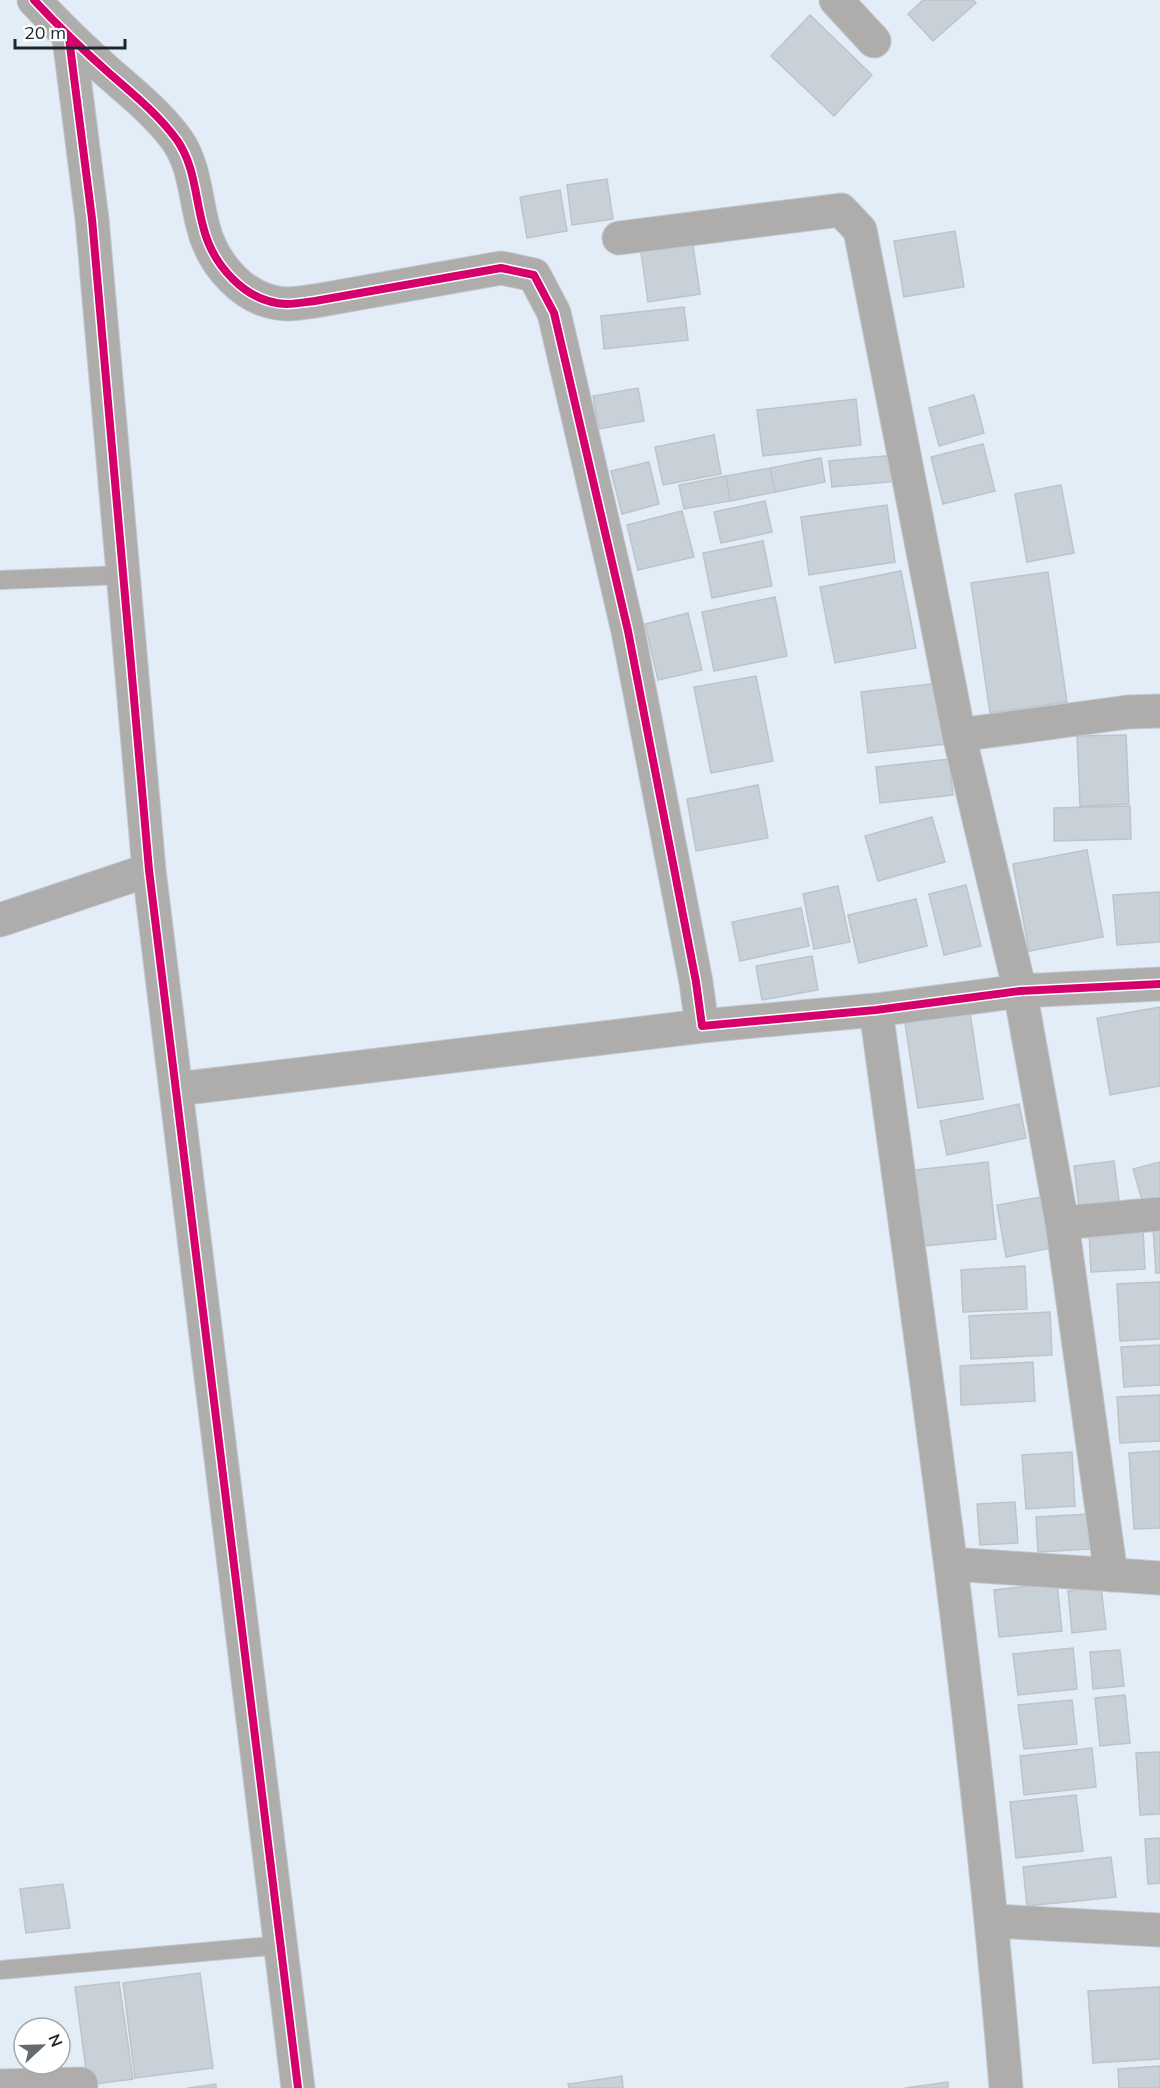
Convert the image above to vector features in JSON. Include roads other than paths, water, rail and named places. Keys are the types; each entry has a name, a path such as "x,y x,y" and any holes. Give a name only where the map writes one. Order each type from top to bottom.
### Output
{"street":[{"path":"34,0 69,38 159,117 178,141 192,169 203,229 222,268 236,284 261,297 285,304 315,301 501,268 534,275 554,313 628,631 696,982 702,1026"},
{"path":"836,0 874,41"},
{"path":"69,38 92,219 149,870 298,2088"},
{"path":"620,238 841,210 860,230 959,735 1020,991 1062,1223 1111,1575"},
{"path":"959,735 1128,712 1160,711"},
{"path":"0,920 149,870"},
{"path":"177,1089 702,1026 876,1010 1020,991 1160,984"},
{"path":"876,1010 951,1564 993,1921 1006,2088"},
{"path":"1062,1223 1160,1214"},
{"path":"951,1564 1160,1578"},
{"path":"993,1921 1160,1930"},
{"path":"0,2086 81,2084"}],"lane":[{"path":"0,580 123,574"},
{"path":"0,1970 282,1945"}]}
